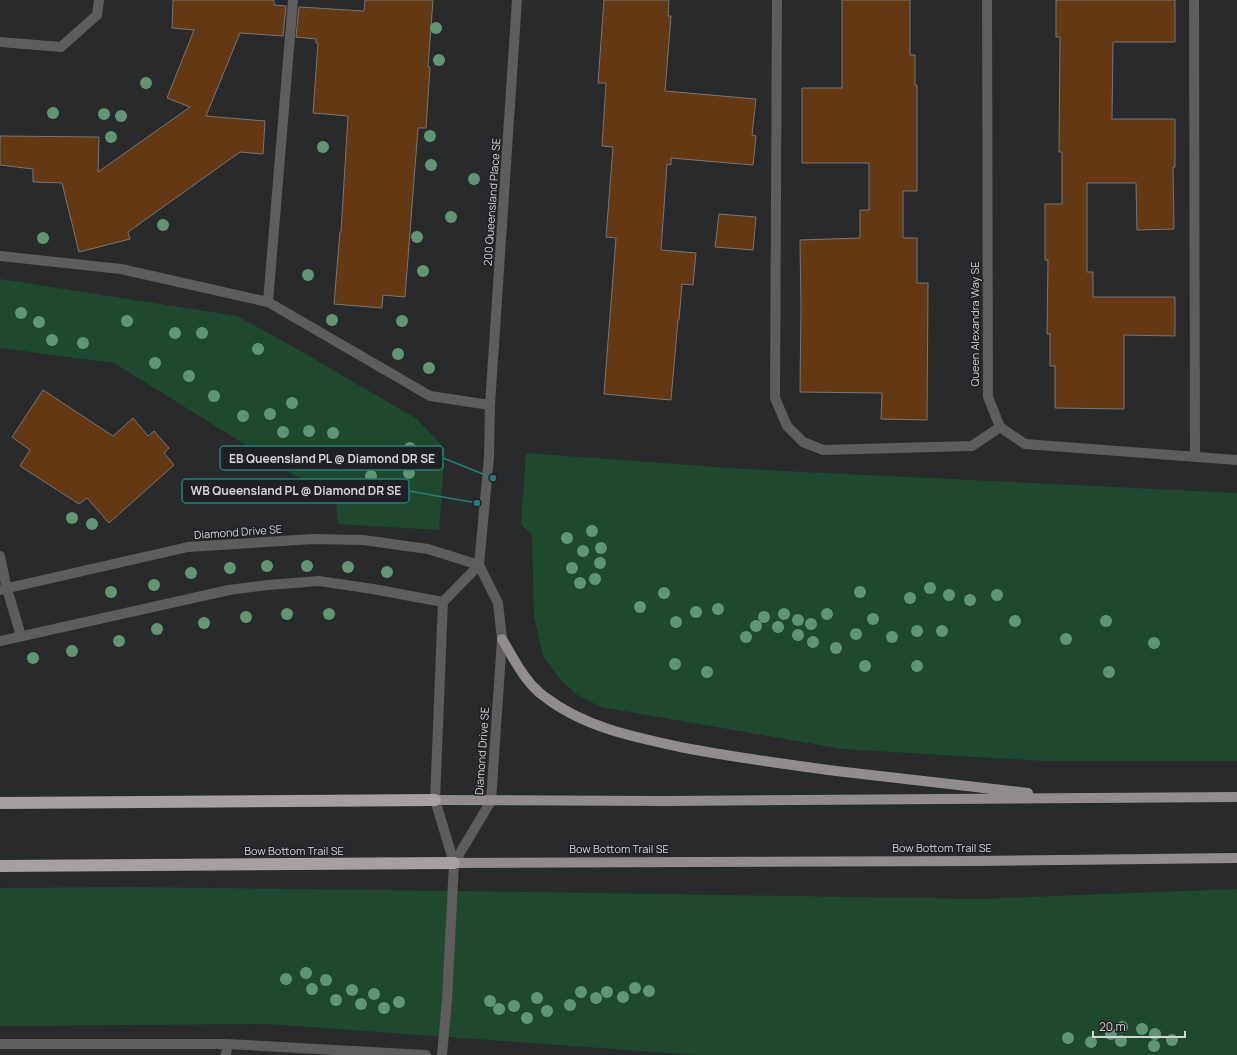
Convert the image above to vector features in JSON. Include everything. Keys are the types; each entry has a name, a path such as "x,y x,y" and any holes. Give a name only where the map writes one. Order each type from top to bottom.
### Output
{"highway":[{"path":"0,803 435,800"},
{"name":"Bow Bottom Trail SE","path":"0,866 454,863"}],"main road":[{"path":"502,639 528,681 544,697 570,713 596,725 625,735 725,756 1072,799"},
{"path":"435,800 1072,799 1237,797"},
{"name":"Bow Bottom Trail SE","path":"454,863 967,862 1237,858"}],"street":[{"path":"0,42 61,47 97,15 99,0"},
{"path":"268,302 293,0"},
{"name":"200 Queensland Place SE","path":"479,565 489,457 490,405 517,0"},
{"path":"777,0 775,398 787,426 803,442 823,450 972,446 1000,428 1025,444 1237,460"},
{"name":"Queen Alexandra Way SE","path":"986,0 988,397 1000,428"},
{"path":"1194,0 1195,457"},
{"path":"0,256 121,269 268,302 430,396 490,405"},
{"name":"Diamond Drive SE","path":"4,589 188,547 313,539 363,540 428,549 479,565 498,603 502,639 491,801 454,863"},
{"path":"0,556 4,589 21,636"},
{"path":"442,1055 447,1000 454,863 435,800 443,602 479,565"},
{"path":"0,641 229,590 319,581 443,602"},
{"path":"0,1044 227,1044 426,1055"},
{"path":"226,1055 227,1044"}],"green space":[{"path":"0,279 237,316 299,350 417,419 445,449 439,530 338,524 336,501 114,363 0,348"},
{"path":"526,453 743,469 1237,493 1237,761 1045,761 843,749 601,707 577,695 559,678 543,656 534,616 532,535 521,524"},
{"path":"127,887 980,899 1237,889 1237,1055 696,1055 269,1024 0,1026 0,888"}],"building":[{"path":"173,0 274,0 274,5 286,6 283,36 240,33 206,116 265,121 263,154 240,152 128,232 130,239 79,252 62,183 33,182 33,169 0,165 0,136 99,137 98,172 190,107 167,98 194,30 172,28"},
{"path":"365,0 433,0 428,67 430,67 426,128 418,128 405,297 383,295 382,308 334,304 341,232 348,116 313,113 318,43 316,43 316,39 296,37 299,7 364,11"},
{"path":"604,0 669,0 668,16 671,16 665,91 756,99 752,135 756,136 753,165 671,158 671,165 667,164 661,250 696,253 693,285 682,284 671,400 604,394 616,238 606,237 613,147 602,146 606,83 598,83"},
{"path":"842,0 910,0 910,55 915,55 915,85 917,85 917,191 903,191 903,238 917,238 917,283 928,283 927,420 881,419 882,393 800,392 800,240 860,238 860,210 869,210 869,163 802,163 802,88 842,88"},
{"path":"1056,0 1175,0 1175,42 1113,42 1112,119 1175,119 1175,167 1173,167 1174,229 1137,230 1136,183 1087,183 1087,272 1093,272 1093,297 1175,297 1175,336 1124,335 1124,409 1055,408 1055,366 1050,366 1050,334 1047,334 1048,260 1045,260 1045,204 1062,204 1062,152 1059,152 1060,37 1056,37"},
{"path":"719,214 756,217 753,250 715,247"},
{"path":"43,390 113,436 133,418 148,436 154,431 169,448 164,453 174,465 109,523 87,498 79,504 20,466 30,450 12,437"}],"place":[{"name":"EB Queensland PL @ Diamond DR SE","path":"493,478"},
{"name":"WB Queensland PL @ Diamond DR SE","path":"477,503"}]}
